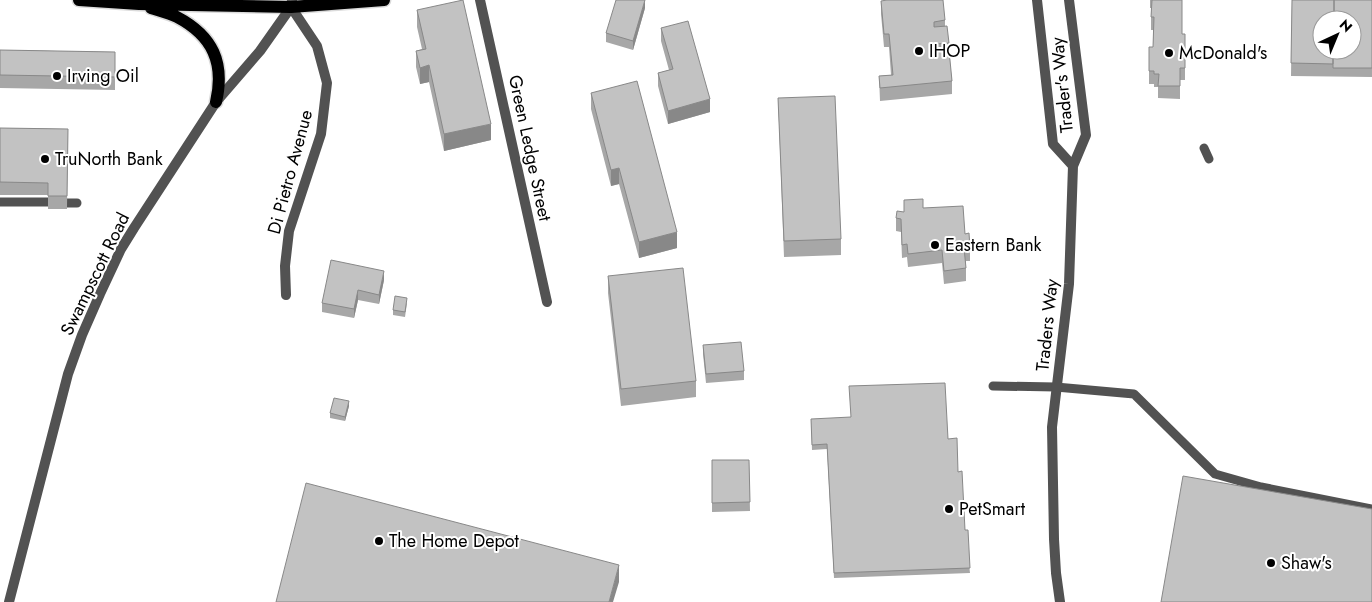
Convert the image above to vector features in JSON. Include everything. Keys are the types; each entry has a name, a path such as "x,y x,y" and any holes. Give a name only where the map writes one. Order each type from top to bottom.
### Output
{"main road":[{"path":"79,0 139,4 292,4 384,0"},
{"path":"139,4 177,17 201,33 216,53 220,85 216,102"}],"street":[{"name":"Green Ledge Street","path":"480,0 547,302"},
{"path":"1037,0 1053,144 1074,166"},
{"name":"Trader's Way","path":"1069,0 1086,135 1074,166"},
{"name":"Swampscott Road","path":"9,602 64,391 82,335 121,249 216,102 260,51 292,4"},
{"name":"Di Pietro Avenue","path":"286,296 285,266 289,231 321,134 327,83 318,46 292,4"},
{"name":"Traders Way","path":"1060,602 1056,573 1052,427 1069,284 1074,166"}],"lane":[{"path":"1204,148 1209,159"},
{"path":"0,202 48,202"},
{"path":"66,203 78,203"},
{"path":"993,386 1056,387 1134,394 1215,474 1261,486 1372,509"}],"building":[{"path":"463,0 491,124 444,134 429,65 420,68 416,51 426,49 417,10"},
{"path":"616,0 645,0 633,41 606,33"},
{"name":"IHOP","path":"943,0 945,20 934,22 934,27 947,26 949,43 937,44 938,52 949,50 952,81 880,88 879,76 893,75 889,34 884,34 881,1"},
{"name":"McDonald's","path":"1152,0 1182,0 1185,68 1180,68 1180,86 1158,86 1159,74 1149,71 1149,47 1153,47 1154,17 1151,17"},
{"path":"1292,0 1334,0 1334,10 1312,10 1312,60 1333,60 1333,64 1291,63"},
{"path":"1334,0 1372,0 1372,68 1333,68 1333,60 1362,60 1362,10 1334,10"},
{"path":"688,21 710,99 668,111 658,73 673,69 661,28"},
{"path":"0,50 115,52 115,77 0,75"},
{"path":"637,81 677,232 639,242 619,168 611,170 591,93"},
{"path":"835,96 841,239 784,241 778,98"},
{"path":"0,128 68,129 67,196 48,196 48,183 0,182"},
{"path":"923,199 923,208 963,206 965,234 969,233 970,248 964,248 966,268 944,271 942,250 908,254 907,244 902,245 901,219 896,218 897,211 904,212 904,200"},
{"path":"331,260 384,271 379,295 358,290 354,309 322,303"},
{"path":"683,268 696,381 621,389 608,276"},
{"path":"395,296 407,298 405,312 393,310"},
{"path":"741,342 744,371 706,374 703,345"},
{"path":"945,383 948,439 957,438 958,472 962,471 965,530 968,530 970,568 834,573 827,444 812,445 811,419 851,417 849,386"},
{"path":"334,398 349,401 345,417 330,413"},
{"path":"712,460 749,460 750,502 712,503"},
{"name":"Shaw's","path":"1183,476 1372,509 1372,602 1161,602"},
{"name":"The Home Depot","path":"306,483 619,565 609,602 276,602"}],"place":[{"name":"IHOP","path":"919,51"},
{"name":"McDonald's","path":"1169,53"},
{"name":"Irving Oil","path":"57,76"},
{"name":"TruNorth Bank","path":"45,159"},
{"name":"Eastern Bank","path":"935,245"},
{"name":"PetSmart","path":"949,509"},
{"name":"The Home Depot","path":"379,541"},
{"name":"Shaw's","path":"1271,563"}]}
